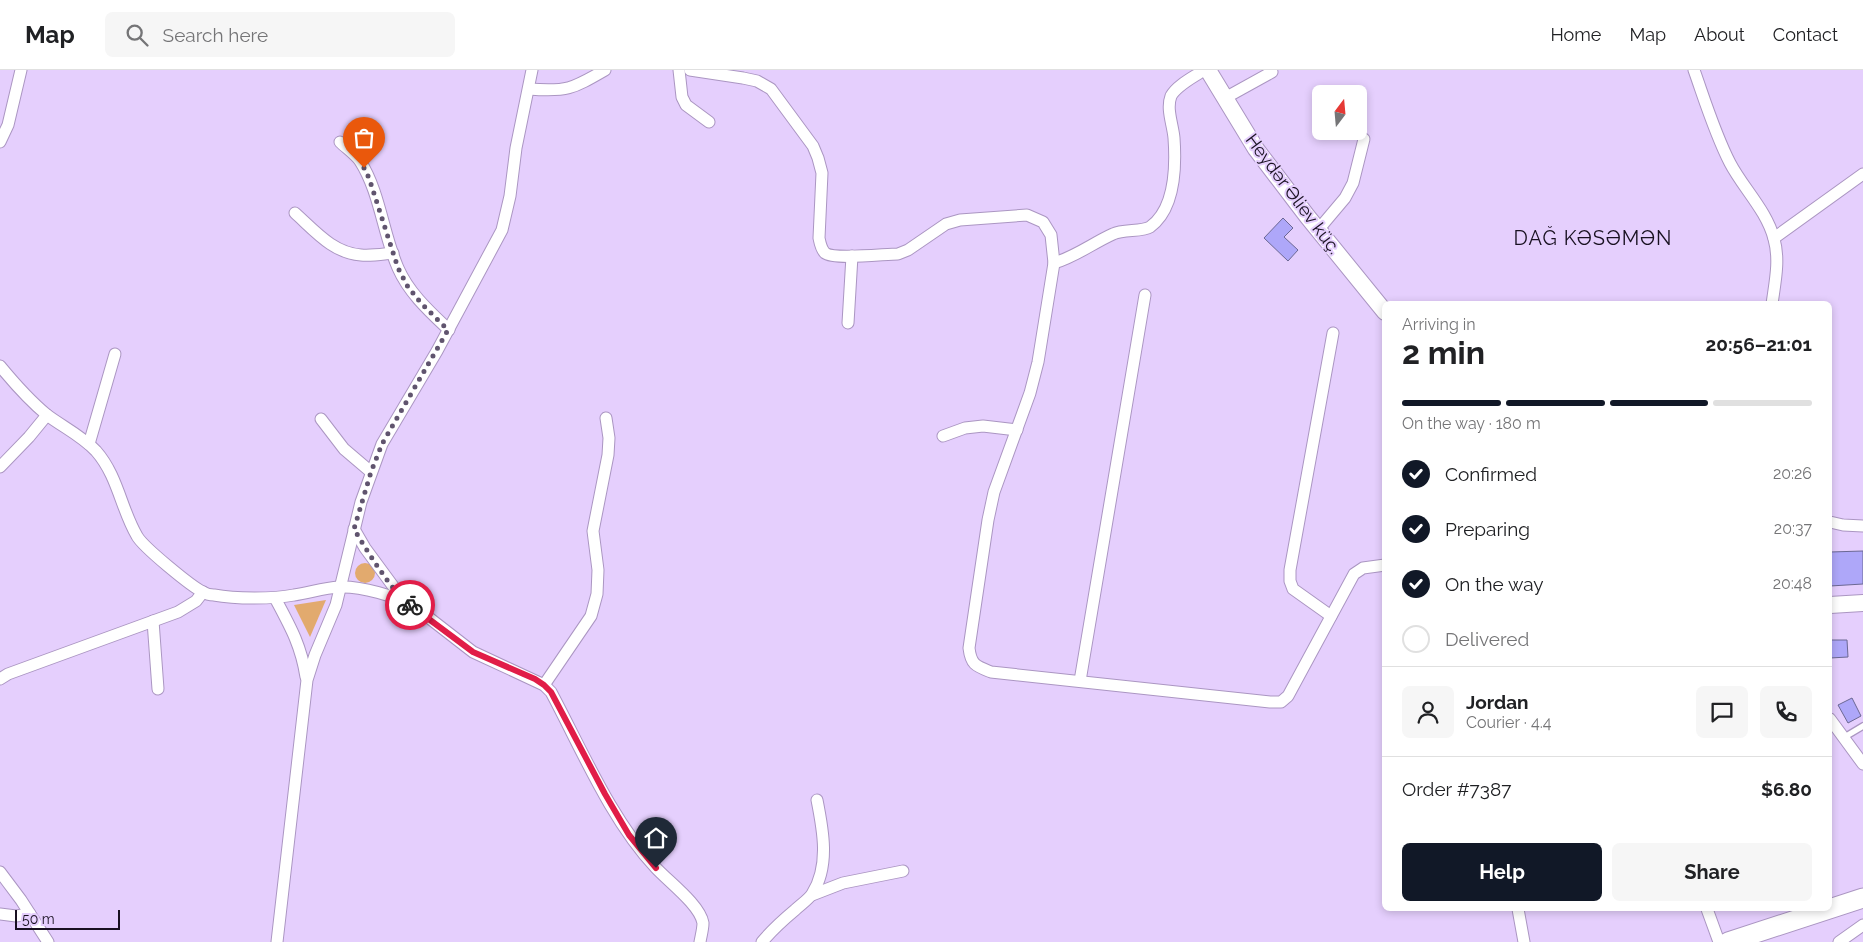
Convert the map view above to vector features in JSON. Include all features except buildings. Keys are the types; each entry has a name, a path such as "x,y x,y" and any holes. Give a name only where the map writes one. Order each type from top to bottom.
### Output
{"main road":[{"name":"Heydər Əliev küç.","path":"1208,70 1256,149 1318,230 1382,308"},
{"path":"1832,605 1863,603"},
{"path":"1832,908 1863,898"},
{"path":"1728,942 1823,911"}],"street":[{"path":"0,142 8,125 21,70"},
{"path":"277,942 307,680 314,655 336,605 354,529 371,472 382,444 448,330 502,230 510,196 516,148 532,70"},
{"path":"529,89 565,90 578,86 605,70"},
{"path":"679,70 682,97 686,105 709,122"},
{"path":"690,70 725,73 757,82 771,90 813,146 822,173 820,244 825,253 836,256 898,254 908,250 946,224 960,220 1027,215 1043,222 1051,235 1054,262 1038,362 1017,430 994,492 988,520 969,648 970,658 976,666 991,672 1281,702 1288,696 1354,574 1363,568 1382,565"},
{"path":"1054,262 1070,257 1114,233 1148,228 1162,215 1173,178 1174,138 1169,107 1170,99 1174,91 1204,70"},
{"path":"1694,70 1718,138 1730,164 1765,218 1774,238 1777,259 1772,301"},
{"path":"1225,98 1272,72"},
{"path":"1318,230 1345,198 1353,183 1364,140"},
{"path":"340,142 359,159 369,178 398,268 408,287 448,330"},
{"path":"1774,238 1863,174"},
{"path":"295,214 335,248 346,253 362,255 393,253"},
{"path":"848,323 852,256"},
{"path":"1080,681 1145,295"},
{"path":"1331,616 1293,589 1290,581 1290,570 1333,333"},
{"path":"88,444 115,354"},
{"path":"0,366 47,415 88,444 104,462 115,482 137,537 185,580 203,592 215,595 275,598 341,587 373,592 404,601 415,607 473,652 544,685 551,692 629,835 656,868 698,912 703,924 700,942"},
{"path":"0,467 47,415"},
{"path":"544,685 591,616 597,594 598,570 593,531 608,456 609,438 606,418"},
{"path":"321,419 344,449 371,472"},
{"path":"943,436 964,428 983,426 1017,430"},
{"path":"1832,522 1863,526"},
{"path":"354,529 365,548 404,601"},
{"path":"0,678 178,612 196,600 203,592"},
{"path":"275,598 298,641 307,680"},
{"path":"152,621 158,689"},
{"path":"1832,722 1863,764"},
{"path":"812,895 822,865 824,835 817,800"},
{"path":"762,942 772,930 812,895 843,883 903,871"},
{"path":"0,872 48,942"},
{"path":"1518,911 1524,942"},
{"path":"1708,911 1719,942"},
{"path":"0,914 16,916 30,914"},
{"path":"1839,942 1863,925"}],"lane":[{"path":"1843,738 1863,726"}],"shaded area":[{"path":"365,563 372,566 375,573 372,580 365,583 358,580 355,573 358,566"},
{"path":"326,600 310,637 294,605"}],"way so far":[{"path":"364,168 369,178 398,268 408,287 448,330 382,444 361,502 354,529 381,570 404,601 410,605"}],"district":[{"name":"DAĞ KƏSƏMƏN","path":"1593,238"}],"route":[{"path":"410,605 473,652 535,679 551,692 629,835 656,868"}]}
